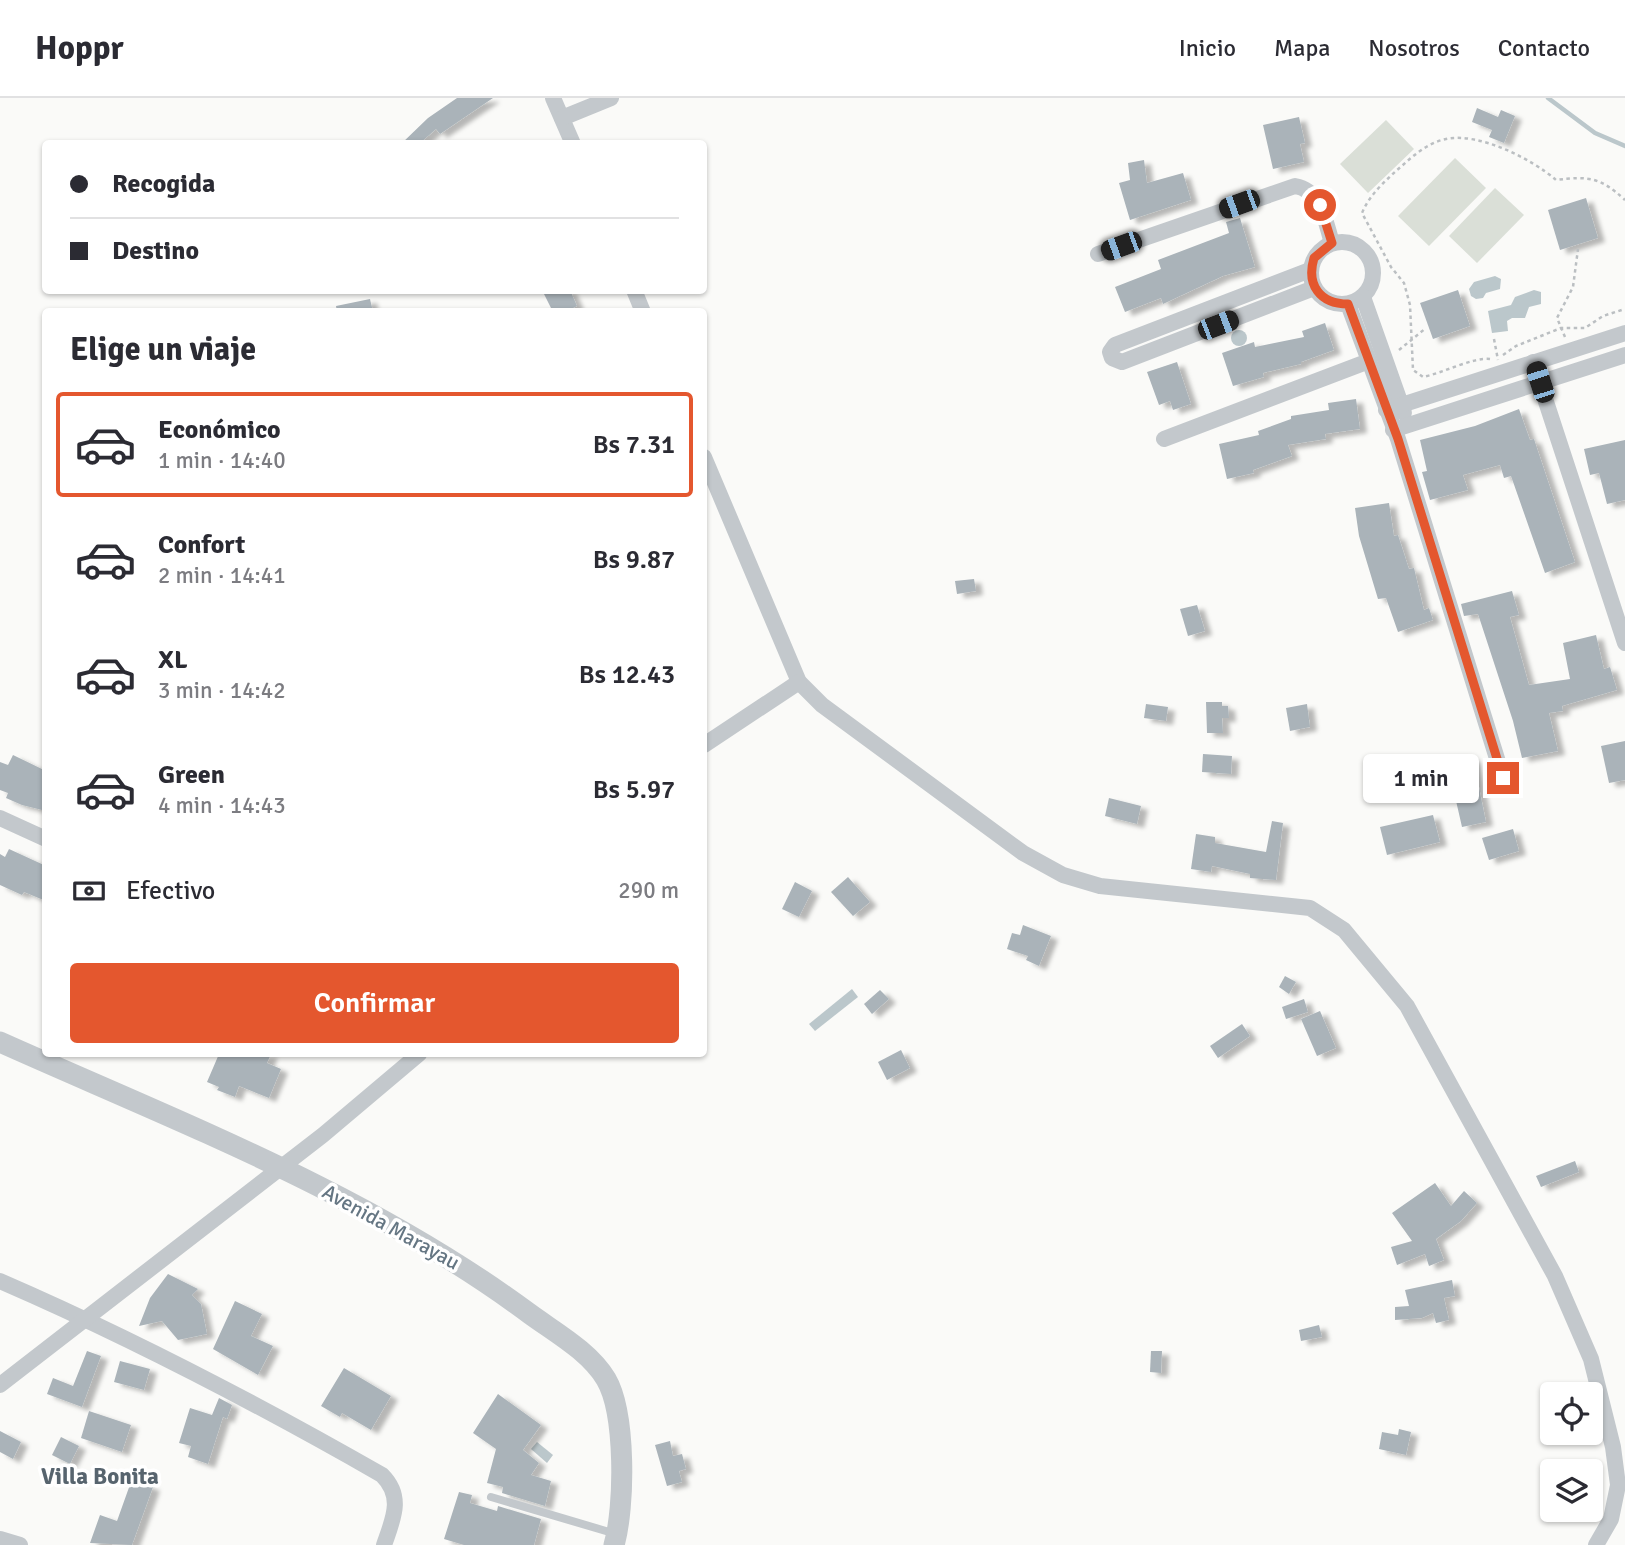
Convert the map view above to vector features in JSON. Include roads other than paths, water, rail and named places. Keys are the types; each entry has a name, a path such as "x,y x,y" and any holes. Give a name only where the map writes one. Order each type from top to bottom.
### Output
{"street":[{"path":"553,98 571,140"},
{"path":"562,118 611,98"},
{"path":"1098,254 1295,186 1303,187 1316,198 1332,243"},
{"path":"1332,243 1356,245 1372,263 1373,275 1355,301 1328,302 1314,288 1310,270 1321,249 1332,243"},
{"path":"1310,270 1115,345 1110,352 1112,358 1122,362 1314,288"},
{"path":"1355,301 1394,407 1396,435 1503,778"},
{"path":"1394,407 1500,365 1533,362 1625,333"},
{"path":"1396,435 1409,425 1625,355"},
{"path":"1164,439 1376,358"},
{"path":"1533,362 1625,643"},
{"path":"1394,407 1409,425"},
{"path":"707,464 799,682 821,705 1023,853 1063,875 1100,887 1310,908 1344,930 1407,1006 1555,1276 1591,1359 1613,1447 1618,1485 1611,1519 1596,1545"},
{"path":"707,742 799,682"},
{"path":"0,818 42,837"},
{"name":"Avenida Marayau","path":"0,1042 278,1167 429,1244 494,1287 592,1360 607,1381 617,1418 622,1500 615,1540"},
{"path":"0,1385 278,1167 323,1135 415,1057"},
{"path":"0,1282 85,1318 242,1395 382,1475 392,1485 395,1494 395,1512 384,1545"},
{"path":"0,1539 20,1545"}],"lane":[{"path":"491,1497 615,1540"}],"waterway":[{"path":"1548,98 1595,133 1625,146"}],"district":[{"name":"Villa Bonita","path":"100,1476"}]}
